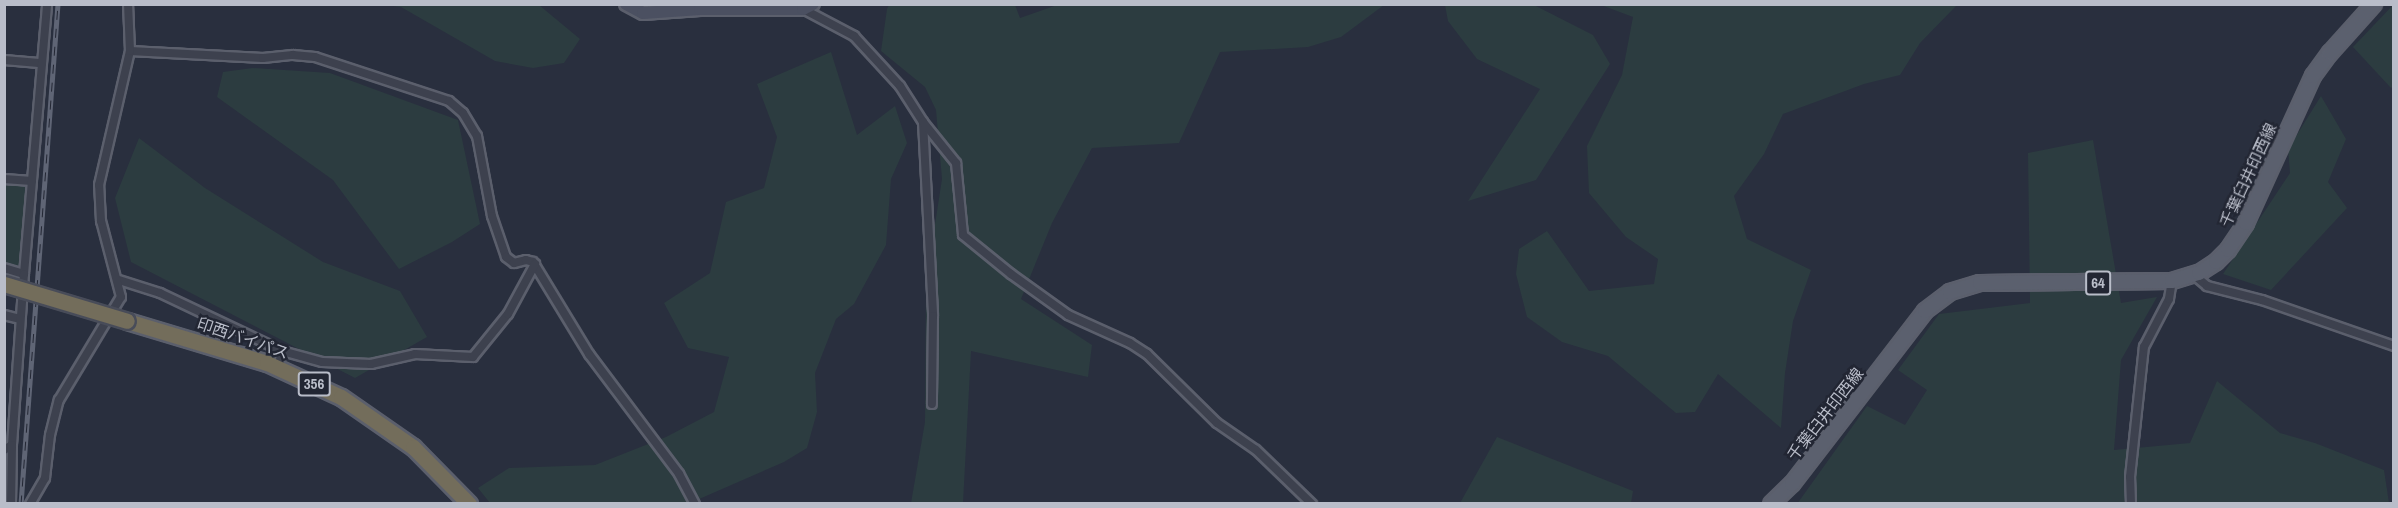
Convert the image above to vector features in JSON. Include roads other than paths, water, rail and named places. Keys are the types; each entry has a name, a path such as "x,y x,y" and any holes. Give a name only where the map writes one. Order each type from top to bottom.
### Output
{"highway":[{"name":"印西バイパス","path":"4,284 236,352 278,368 341,397 390,429 441,473 469,504"}],"main road":[{"name":"千葉臼井印西線","path":"1771,504 1792,484 1925,311 1944,295 1961,287 1980,283 2172,281 2194,275 2216,262 2239,236 2313,76 2330,53 2374,4"}],"street":[{"path":"11,504 8,447 47,4"},
{"path":"30,504 45,477 50,435 59,400 121,297 101,221 99,185 130,51 128,4"},
{"path":"627,4 643,13 700,9 808,7 854,36 900,86 923,122 956,163 963,235 1011,274 1068,315 1130,343 1147,354 1217,423 1256,450 1312,504"},
{"path":"130,51 263,58 293,55 315,57 449,101 463,113 477,136 492,216 506,257 514,263 525,260 535,264 589,354 679,474 694,504"},
{"path":"4,60 42,63"},
{"path":"923,122 933,315 932,404"},
{"path":"4,179 32,181"},
{"path":"118,280 160,293 282,351 322,362 371,364 415,354 472,357 508,314 535,264"},
{"path":"4,268 24,274"},
{"path":"2194,275 2207,286 2262,300 2394,346"},
{"path":"2131,504 2130,477 2144,347 2169,299 2172,281"},
{"path":"4,315 20,320"},
{"path":"278,368 282,351"}],"railway":[{"path":"21,504 58,4"}]}
